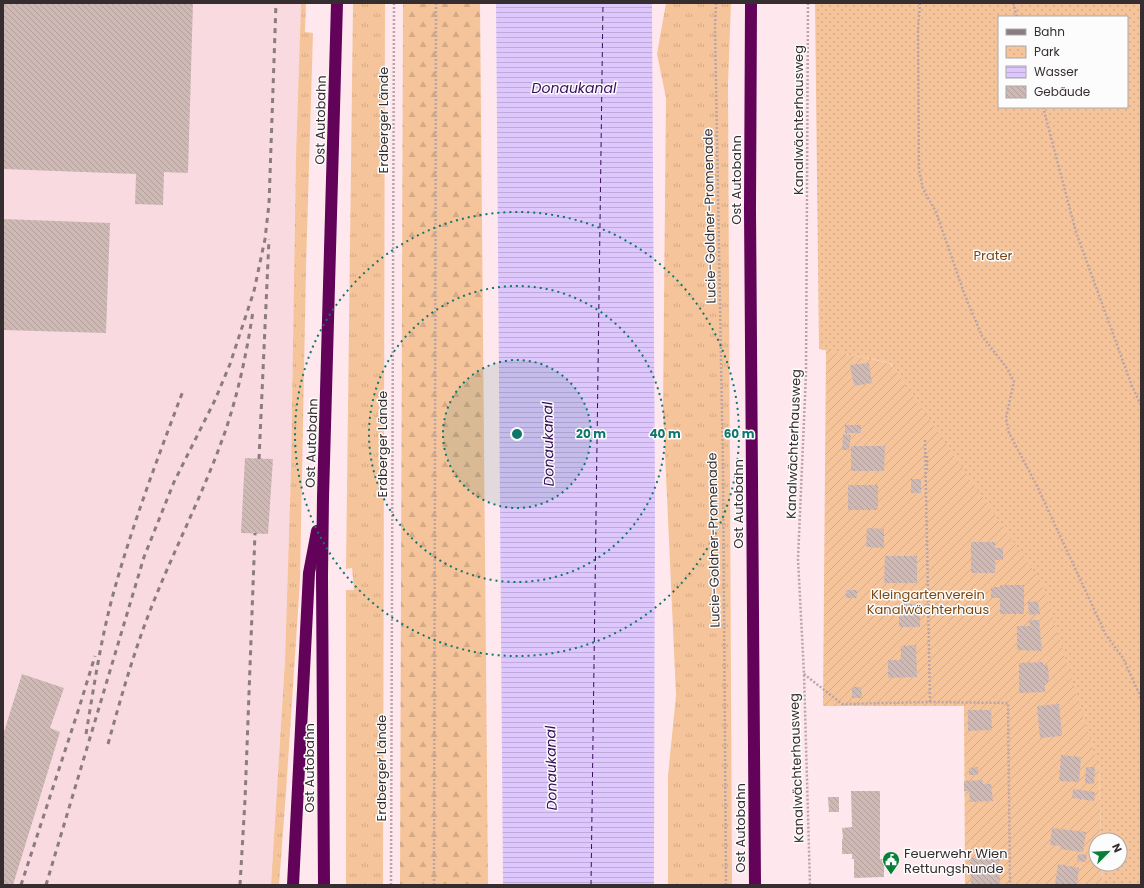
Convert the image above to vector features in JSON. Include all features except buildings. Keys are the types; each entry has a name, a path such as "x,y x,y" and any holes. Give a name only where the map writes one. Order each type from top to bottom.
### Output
{"highway":[{"name":"Ost Autobahn","path":"324,885 322,577 323,497 337,3"},
{"name":"Ost Autobahn","path":"751,3 750,209 755,885"},
{"path":"293,885 309,573 323,497"}],"path":[{"name":"Erdberger Lände","path":"390,885 394,3"},
{"path":"434,885 436,3"},
{"name":"Lucie-Goldner-Promenade","path":"716,3 715,28 723,476 726,885"},
{"name":"Kanalwächterhausweg","path":"808,3 806,374 798,559 804,674 810,885"},
{"path":"920,3 918,29 919,162 923,189 936,212 964,293 982,336 1006,367 1014,381 1006,418 1009,433 1037,486 1106,634 1123,658 1141,698"},
{"path":"1013,3 1017,16"},
{"path":"1043,108 1076,232 1132,386 1141,405"},
{"path":"925,440 930,702"},
{"path":"927,456 930,702"},
{"path":"804,674 842,704 930,702 1008,703 1010,885"}],"shaded area":[{"path":"3,3 301,3 296,154 291,468 285,660 271,885 3,885"}],"green space":[{"path":"301,3 314,4 306,4 305,32 313,33 306,267 300,580 279,885 271,885 285,660 291,468 296,154"},
{"path":"353,3 385,3 383,885 346,885 346,590 354,590 352,568 346,569"},
{"path":"403,3 480,3 488,885 400,885"},
{"path":"666,3 731,3 728,84 732,885 668,885 668,776 676,695 663,409 666,98 657,54"},
{"name":"Prater","path":"815,3 1141,3 1141,885 1103,885 1102,872 1128,872 1128,832 1101,832 1099,768 891,363 819,349"},
{"name":"Kleingartenverein Kanalwächterhaus","path":"826,350 890,363 1042,583 1099,768 1101,832 1088,832 1088,872 1102,872 1103,885 965,885 964,706 823,706"}],"water":[{"name":"Donaukanal","path":"496,3 652,3 655,492 654,885 503,885"}],"ferry route":[{"path":"591,885 603,3"}],"railway":[{"path":"46,885 144,557 174,482 215,400 230,364 254,291 265,239 269,204 276,3"},
{"path":"259,459 269,239"},
{"path":"108,744 131,664 142,632 167,569 208,476 226,429 242,370 253,311"},
{"path":"86,734 109,609 121,566 155,465 183,391"},
{"path":"240,885 245,800 255,533"},
{"path":"21,885 95,656"}],"place":[{"name":"Feuerwehr Wien Rettungshunde","path":"891,875"}]}
